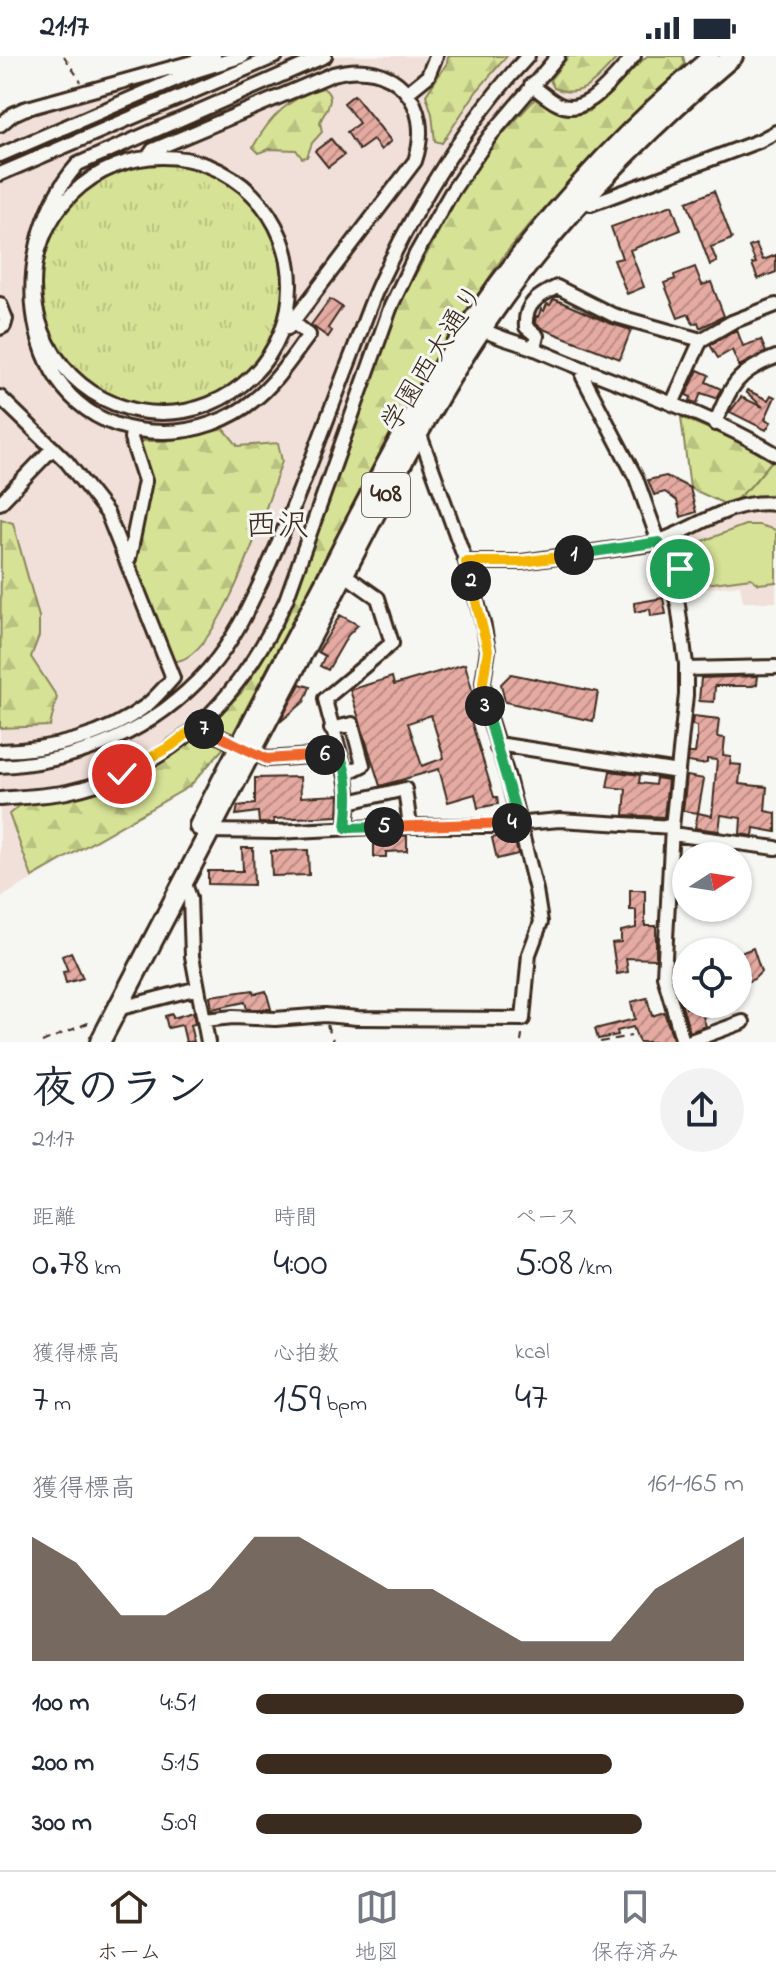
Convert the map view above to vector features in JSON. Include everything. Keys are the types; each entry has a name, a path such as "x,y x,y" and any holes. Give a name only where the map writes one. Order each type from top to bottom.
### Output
{"highway":[{"name":"学園西大通り","path":"245,748 344,574 504,276 573,193 629,134 707,67 733,56"},
{"name":"学園西大通り","path":"94,1037 204,830 425,394 477,326 584,200 707,67"},
{"name":"学園西大通り","path":"94,1037 117,1009 184,881 204,830"}],"street":[{"path":"0,125 24,109 214,56"},
{"path":"0,155 195,71 243,56"},
{"path":"0,174 276,56"},
{"path":"37,205 63,175 96,154 325,56"},
{"path":"407,93 428,76 436,56"},
{"path":"0,766 62,758 128,734 184,694 224,649 249,606 280,541 381,279 419,207 511,74 528,56"},
{"path":"0,799 67,792 146,761 197,726 234,689 267,640 291,586 391,306 416,254 482,147 558,56"},
{"path":"531,85 558,104 579,106 590,101 634,56"},
{"path":"148,157 153,150 348,69 379,72 407,93 419,116 421,131 415,161 294,323 282,331"},
{"path":"584,200 591,204 776,132"},
{"path":"148,157 186,159 221,171 251,192 264,206 282,239 290,276 290,295 282,331 264,364 237,390 221,400 186,412 149,413 112,403 88,389 67,371 46,340 36,304 36,266 40,248 55,214 80,186 112,167 148,157"},
{"path":"534,349 537,336 526,327 525,315 535,297 557,287 613,315 701,340"},
{"path":"0,304 6,319 0,328"},
{"path":"672,404 701,340 732,322 776,305"},
{"path":"28,344 45,374 92,416 132,431 175,432 197,428 237,412 269,387 309,335 294,323"},
{"path":"477,326 496,337 672,404 776,454"},
{"path":"715,424 729,389 739,377 776,357"},
{"path":"585,371 583,377 636,478 671,571 678,605 686,669 672,830 664,976 685,1042 743,1022"},
{"path":"0,397 53,448 107,513 173,678 147,705 92,734 58,745 0,751"},
{"path":"126,560 129,559 145,481 131,438 132,431"},
{"path":"204,1020 325,1015 523,1019 529,954 541,922 508,778 486,708 483,682 488,650 466,562 419,432"},
{"path":"0,503 53,448"},
{"path":"466,562 535,561 659,542 740,505 776,504"},
{"path":"344,574 378,598 392,643 325,699 331,729 347,773 349,802 346,828"},
{"path":"686,669 776,667"},
{"path":"331,729 352,724 363,765 347,773"},
{"path":"197,726 267,759 340,754"},
{"path":"497,748 504,745 678,772"},
{"path":"349,802 405,789 410,826"},
{"path":"204,830 276,832 588,820 672,830 776,848"},
{"path":"184,881 190,898 192,956 208,1042"},
{"path":"117,1009 198,988"}],"path":[{"path":"64,56 89,93"},
{"path":"325,1015 334,1042"},
{"path":"521,1042 523,1019"},
{"path":"42,1042 88,1023 94,1037"},
{"path":"600,1042 631,1036"}],"shaded area":[{"path":"233,56 683,56 686,65 537,217 506,255 413,394 229,744 191,787 0,898 0,134 27,115"},
{"path":"776,507 776,602 743,602 740,585 679,591 676,568 671,566 666,548 669,542 727,512"}],"green space":[{"path":"448,56 507,56 476,92 442,143 435,141 426,95 447,63"},
{"path":"569,56 619,56 583,89 565,91 554,88 550,80"},
{"path":"647,56 683,56 685,64 537,216 505,254 412,393 228,743 190,786 32,877 9,814 19,806 91,794 149,771 196,739 241,693 276,638 402,299 477,162 535,99 568,114 590,111"},
{"path":"323,88 330,100 320,122 322,132 312,143 307,157 302,158 296,150 269,149 259,153 253,147 282,110 300,97"},
{"path":"162,163 209,173 230,184 248,199 263,217 274,238 284,285 274,332 263,353 248,371 230,386 209,397 162,407 115,397 94,386 76,371 61,353 50,332 40,285 50,238 61,217 76,199 94,184 115,173"},
{"path":"681,417 733,439 772,461 729,506 690,488"},
{"path":"224,429 238,446 278,443 282,461 254,542 224,610 207,637 189,656 172,661 135,565 151,479 138,441 166,441"},
{"path":"772,461 776,463 776,502 729,506 750,487"},
{"path":"1,519 13,523 39,617 39,636 31,657 57,697 50,726 0,728"},
{"path":"745,525 776,530 776,582 759,584 751,578 698,585 685,582 681,560 687,547"}],"building":[{"path":"354,95 391,141 381,150 373,140 359,150 347,132 359,123 344,103"},
{"path":"331,139 344,155 328,167 315,151"},
{"path":"714,191 732,239 711,247 717,262 710,265 687,202"},
{"path":"672,205 681,230 630,250 644,287 627,294 614,260 622,258 611,227"},
{"path":"756,244 763,260 776,255 776,272 758,279 752,264 756,263 749,247"},
{"path":"695,267 702,285 711,282 724,316 700,328 698,322 693,324 689,314 678,318 664,283 675,279 674,275"},
{"path":"330,299 342,307 328,328 332,331 328,337 311,325"},
{"path":"554,299 631,330 620,359 543,329 535,323 541,309 544,311"},
{"path":"737,330 743,346 761,340 766,352 739,366 732,350 718,358 710,345"},
{"path":"698,370 709,375 706,382 721,389 716,398 701,393 697,403 690,401 691,397 686,395"},
{"path":"747,390 768,400 771,395 775,397 765,419 771,422 766,430 730,412 741,397 763,407"},
{"path":"666,476 690,488 696,512 681,517 677,501 665,492 654,495 648,480"},
{"path":"663,598 666,614 651,616 650,609 635,612 634,603"},
{"path":"340,615 358,625 348,635 328,670 320,666 325,656 318,652"},
{"path":"465,664 475,701 466,704 498,804 478,808 475,794 448,802 439,769 380,786 350,690 392,677 394,685","holes":["431,715 444,758 422,766 408,723"]},
{"path":"511,674 598,692 593,721 505,702 501,684"},
{"path":"758,676 757,684 753,686 715,686 714,702 699,701 701,678"},
{"path":"300,684 310,687 304,702 280,722"},
{"path":"693,716 719,719 717,737 725,738 723,756 731,757 730,764 741,765 739,784 767,787 765,811 776,813 776,832 754,828 753,836 740,834 741,818 721,815 719,831 695,828 698,813 712,816 717,760 707,759 707,763 701,764 688,762 689,753 695,753 697,740 697,726 692,725"},
{"path":"610,771 640,775 639,783 655,785 656,778 668,780 664,817 624,815 626,789 607,787"},
{"path":"687,776 704,779 698,813 683,811"},
{"path":"300,777 301,797 339,795 338,816 274,819 274,823 259,823 258,812 236,815 238,806 255,804 255,778"},
{"path":"513,833 518,854 497,859 492,838"},
{"path":"407,836 407,851 386,852 386,857 374,857 374,837"},
{"path":"242,848 253,848 254,885 208,884 208,871 243,871"},
{"path":"308,850 309,875 272,876 271,851"},
{"path":"630,890 645,890 645,926 656,926 656,959 626,958 628,972 617,974 612,943 621,942 621,931 636,928 636,910 630,910"},
{"path":"752,948 761,972 752,980"},
{"path":"71,952 83,978 66,983 63,972 68,971 62,956"},
{"path":"253,990 254,994 266,991 271,1009 247,1009 245,1002 212,1009 210,996"},
{"path":"647,998 652,1016 664,1012 674,1042 639,1042 633,1027 617,1031 618,1035 598,1039 595,1029 635,1019 631,1002"},
{"path":"193,1012 195,1024 190,1025 194,1042 186,1042 182,1025 168,1028 165,1016 172,1014 173,1018"},
{"path":"686,1018 703,1018 706,1026 690,1032"}],"district":[{"name":"西沢","path":"277,527"}],"route":[{"path":"122,774 171,746 197,726 267,759 340,754 347,773 349,802 346,828 491,826 519,822 486,708 483,682 488,650 466,562 522,562 659,542 669,571 680,569"}]}
